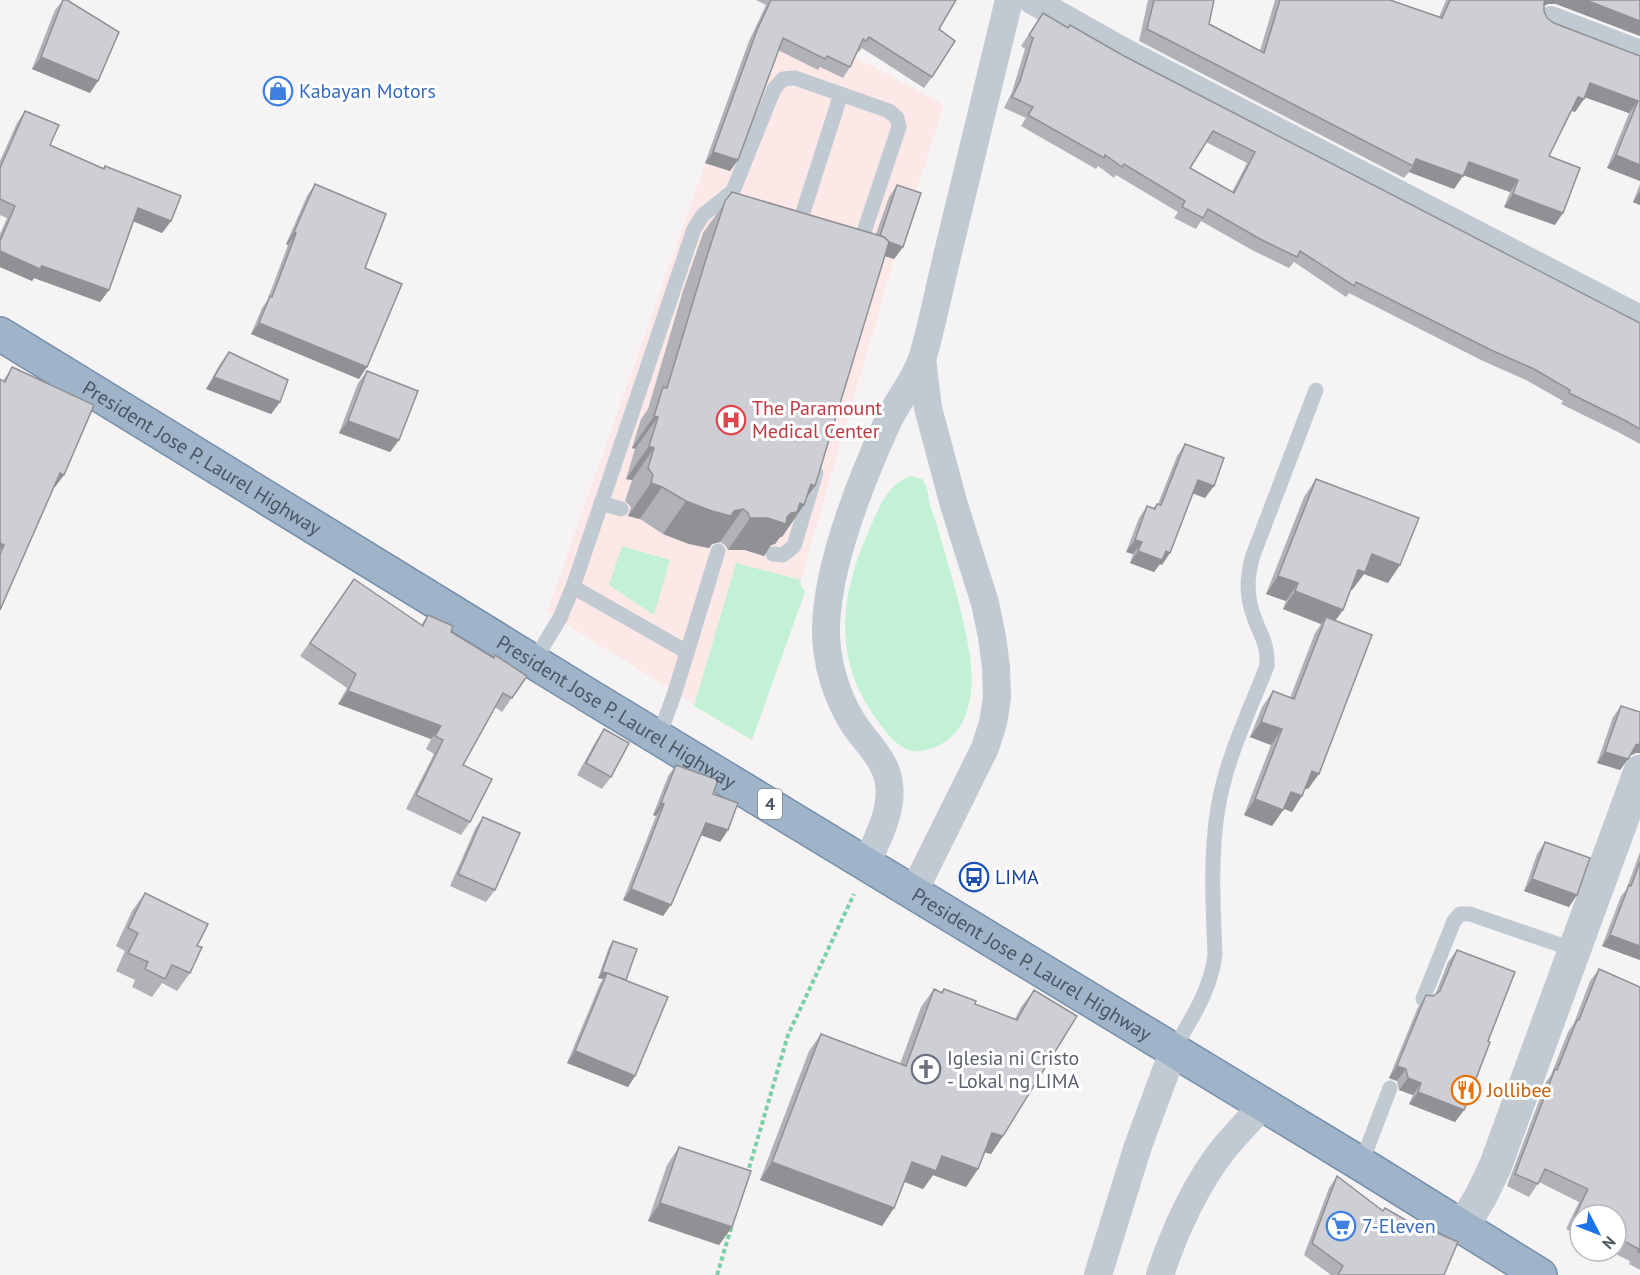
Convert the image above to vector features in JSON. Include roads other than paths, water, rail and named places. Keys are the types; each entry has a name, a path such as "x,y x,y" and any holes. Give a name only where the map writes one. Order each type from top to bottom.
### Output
{"highway":[{"name":"President Jose P. Laurel Highway","path":"0,334 1174,1049 1540,1275"}],"street":[{"path":"867,863 885,817 890,797 889,784 882,763 850,717 836,685 828,656 826,636 829,598 845,533 868,465 922,359 1009,0"},
{"path":"1032,0 1124,52 1640,319"},
{"path":"1551,20 1640,54"},
{"path":"914,891 985,748 993,723 997,698 996,667 987,614 931,419 922,359"},
{"path":"1462,1228 1495,1167 1640,771"},
{"path":"1098,1275 1138,1146 1174,1049"},
{"path":"1160,1275 1170,1242 1211,1168 1225,1147 1264,1104"}],"lane":[{"path":"534,661 560,618 573,587 694,229 708,210 726,198 735,185 774,89 778,83 789,78 795,78 889,111 899,122 860,244 860,252 868,261 845,252"},
{"path":"795,237 841,94"},
{"path":"708,210 730,217"},
{"path":"1174,1049 1208,987 1213,972 1215,954 1214,846 1218,809 1230,761 1267,666 1268,651 1248,599 1247,578 1252,558 1316,390"},
{"path":"773,554 783,555 794,546 821,457"},
{"path":"601,503 621,509"},
{"path":"659,736 718,551"},
{"path":"573,587 687,652"},
{"path":"1423,999 1454,921 1460,914 1470,914 1575,950"},
{"path":"1361,1164 1390,1088"}],"place":[{"name":"Kabayan Motors","path":"278,91"},
{"name":"The Paramount Medical Center","path":"731,420"},
{"name":"LIMA","path":"974,877"},
{"name":"Iglesia ni Cristo - Lokal ng LIMA","path":"926,1069"},
{"name":"Jollibee","path":"1466,1090"},
{"name":"7-Eleven","path":"1341,1226"}]}
